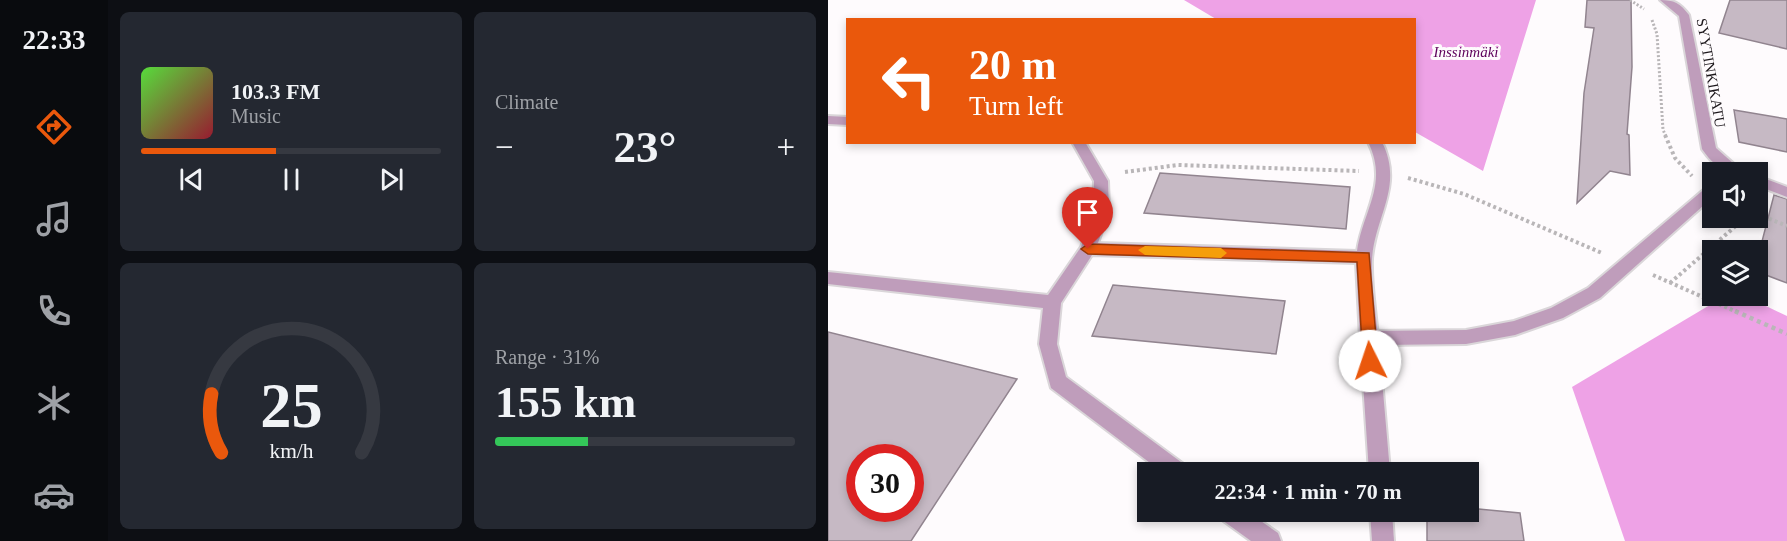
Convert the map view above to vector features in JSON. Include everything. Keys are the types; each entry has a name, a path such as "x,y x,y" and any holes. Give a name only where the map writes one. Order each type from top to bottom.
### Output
{"street":[{"path":"1670,3 1690,0"},
{"name":"SYYTINKIKATU","path":"1670,3 1684,15 1709,149 1722,162"},
{"path":"828,120 846,121"},
{"path":"1079,144 1101,181 1101,210 1088,249 1052,302 1048,344 1058,382 1166,462"},
{"path":"1376,144 1382,152 1384,174 1380,204 1364,257 1378,462"},
{"path":"1768,185 1787,192"},
{"path":"1369,338 1466,337 1515,328 1557,313 1594,293 1702,198"},
{"path":"1088,249 1364,257"},
{"path":"828,278 1052,302"},
{"path":"1244,522 1270,541"},
{"path":"1382,522 1383,541"}],"path":[{"path":"1630,0 1646,10"},
{"path":"1650,16 1657,34 1663,130 1668,146 1675,158 1702,181"},
{"path":"1101,181 1129,171 1178,165 1363,171 1419,179 1464,194 1787,334"},
{"path":"1768,218 1787,226"},
{"path":"1670,283 1733,228"}],"green space":[{"name":"Inssinmäki","path":"1184,0 1536,0 1483,171 1416,133 1416,18 1214,18"},
{"path":"1708,306 1766,306 1787,316 1787,541 1625,541 1572,387"}],"building":[{"path":"1587,0 1631,0 1632,67 1627,134 1629,135 1630,175 1610,171 1577,203 1584,93 1594,28 1585,27"},
{"path":"1730,0 1787,0 1787,49 1719,33"},
{"path":"1734,110 1787,119 1787,152 1739,142"},
{"path":"1160,173 1350,187 1346,229 1144,213"},
{"path":"1774,195 1787,199 1787,283 1768,276 1768,240 1762,240 1765,228 1768,228"},
{"path":"1113,285 1285,301 1276,354 1092,336"},
{"path":"828,332 1017,379 924,521 924,444 846,444 846,522 923,522 911,541 828,541"},
{"path":"1479,509 1520,513 1524,541 1427,541 1427,522 1479,522"}],"slow traffic":[{"path":"1145,250 1221,253"}],"route":[{"path":"1088,249 1364,257 1370,361"}]}
